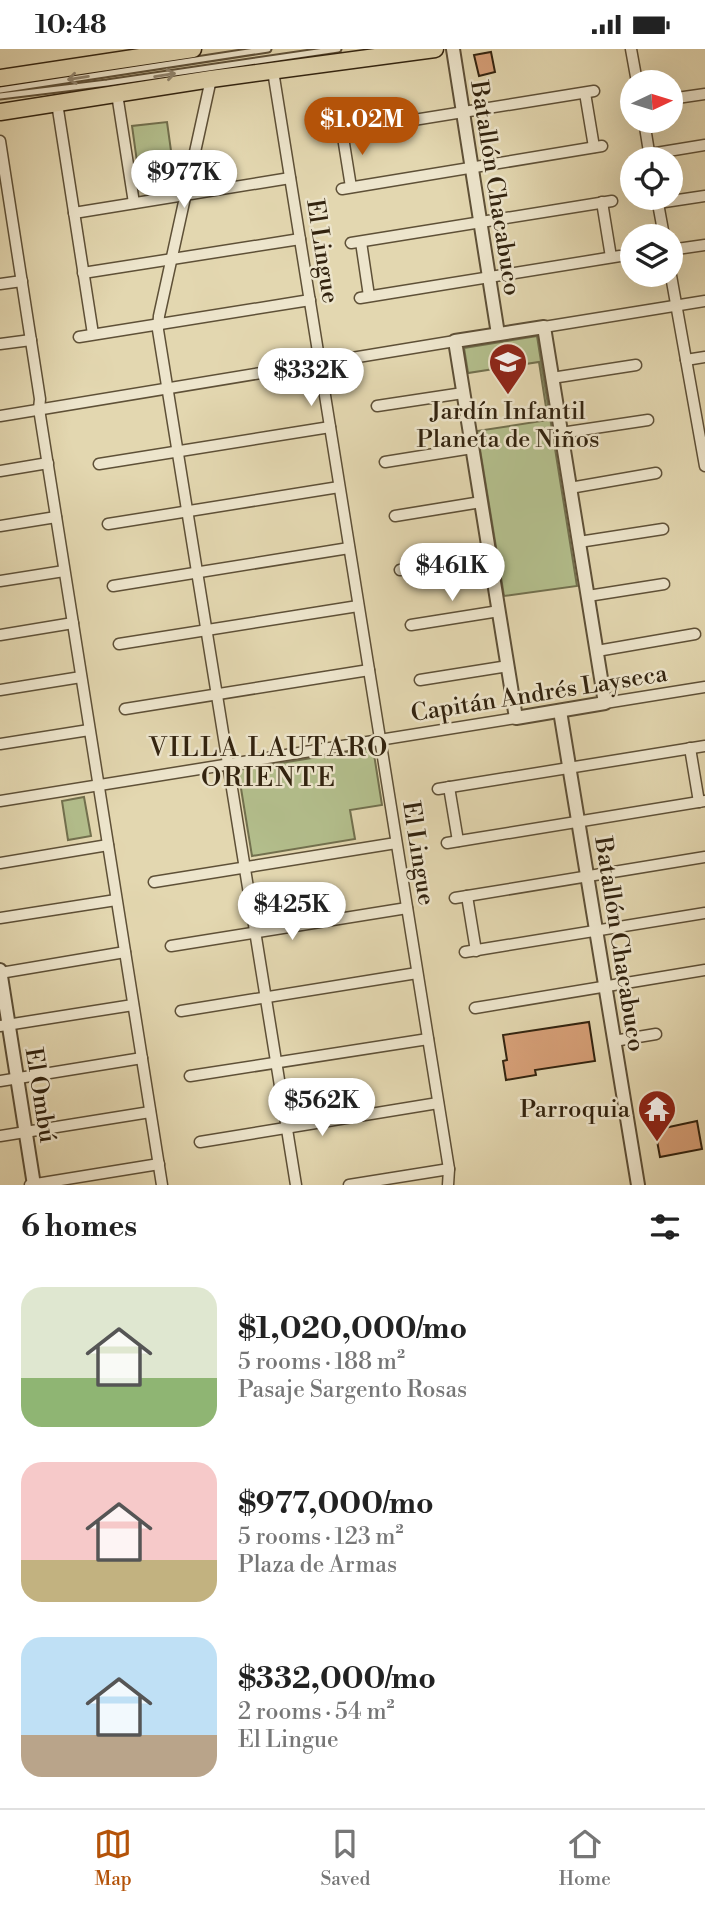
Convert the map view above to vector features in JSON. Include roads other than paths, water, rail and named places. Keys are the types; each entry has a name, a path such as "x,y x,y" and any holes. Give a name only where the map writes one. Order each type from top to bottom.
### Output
{"main road":[{"path":"0,112 211,79 435,49"},
{"path":"0,78 125,59 193,55"}],"street":[{"name":"Batallón Chacabuco","path":"453,49 498,334"},
{"path":"631,49 635,70"},
{"name":"El Lingue","path":"273,71 449,1169 448,1185"},
{"path":"211,79 159,324 177,451 296,1185"},
{"path":"589,92 598,147 346,188 338,132 463,112 589,92"},
{"path":"683,97 705,93"},
{"path":"117,94 134,203"},
{"path":"57,103 93,334"},
{"path":"0,141 72,623 162,1185"},
{"path":"683,150 705,145"},
{"path":"74,213 290,178"},
{"path":"683,198 705,196"},
{"path":"607,201 616,257 365,297 356,243 481,222 607,201"},
{"path":"0,224 13,222"},
{"path":"83,273 300,239"},
{"path":"683,248 705,245"},
{"path":"0,284 22,281"},
{"path":"673,287 686,360 700,409 705,462"},
{"path":"79,337 310,300"},
{"path":"0,416 705,301"},
{"path":"544,327 605,703"},
{"path":"0,344 31,339"},
{"path":"455,341 516,718"},
{"path":"686,360 705,357"},
{"path":"552,378 636,365"},
{"path":"377,406 463,393"},
{"path":"561,433 648,419"},
{"path":"99,464 330,427"},
{"path":"386,462 472,448"},
{"path":"0,471 48,463"},
{"path":"570,488 656,473"},
{"path":"108,524 340,487"},
{"path":"395,516 481,502"},
{"path":"0,526 56,517"},
{"path":"579,542 663,529"},
{"path":"113,586 349,548"},
{"path":"400,570 490,556"},
{"path":"0,581 64,571"},
{"path":"588,596 664,584"},
{"path":"119,644 358,606"},
{"path":"411,625 499,611"},
{"path":"0,635 72,623"},
{"path":"597,651 695,634"},
{"path":"420,680 508,666"},
{"path":"125,709 369,670"},
{"path":"0,690 81,677"},
{"name":"Capitán Andrés Layseca","path":"0,801 705,687"},
{"name":"Batallón Chacabuco","path":"561,711 638,1185"},
{"path":"0,744 89,730"},
{"path":"438,789 705,746"},
{"path":"449,787 452,842 702,801 690,748"},
{"path":"153,882 396,843"},
{"path":"0,863 107,845"},
{"path":"455,898 705,857"},
{"path":"467,896 471,951 705,913"},
{"path":"0,918 116,900"},
{"path":"171,946 407,908"},
{"path":"0,972 125,952"},
{"path":"475,1008 705,970"},
{"name":"El Ombú","path":"0,972 4,1025 17,1078 33,1185"},
{"path":"181,1011 417,973"},
{"path":"4,1025 133,1005"},
{"path":"614,1041 656,1034"},
{"path":"190,1076 428,1039"},
{"path":"0,1081 142,1058"},
{"path":"200,1142 438,1104"},
{"path":"0,1136 150,1112"},
{"path":"33,1185 159,1164"},
{"path":"349,1185 449,1169"}],"lane":[{"path":"0,90 193,55 268,49"},
{"path":"0,96 338,49"},
{"path":"74,87 165,86"}],"place":[{"name":"Jardín Infantil Planeta de Niños","path":"508,396"},
{"name":"Parroquia","path":"657,1143"}],"district":[{"name":"VILLA LAUTARO ORIENTE","path":"269,762"}]}
